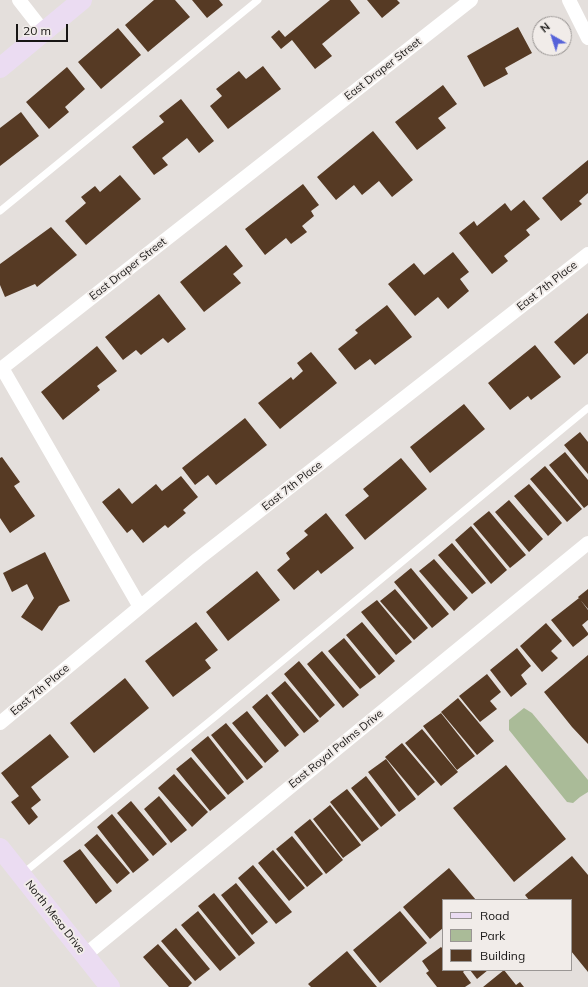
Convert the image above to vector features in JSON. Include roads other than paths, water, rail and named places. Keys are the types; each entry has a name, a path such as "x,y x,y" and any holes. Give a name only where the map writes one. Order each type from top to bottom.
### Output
{"main road":[{"path":"0,68 82,0"},
{"name":"North Mesa Drive","path":"0,848 110,987"}],"street":[{"path":"19,0 44,32"},
{"name":"East Draper Street","path":"140,607 2,368 471,0"},
{"path":"569,0 588,38"},
{"name":"East 7th Place","path":"0,723 198,559 588,254"},
{"name":"East Royal Palms Drive","path":"84,955 588,543"}],"lane":[{"path":"0,211 258,0"},
{"path":"21,875 216,716 588,408"}]}
